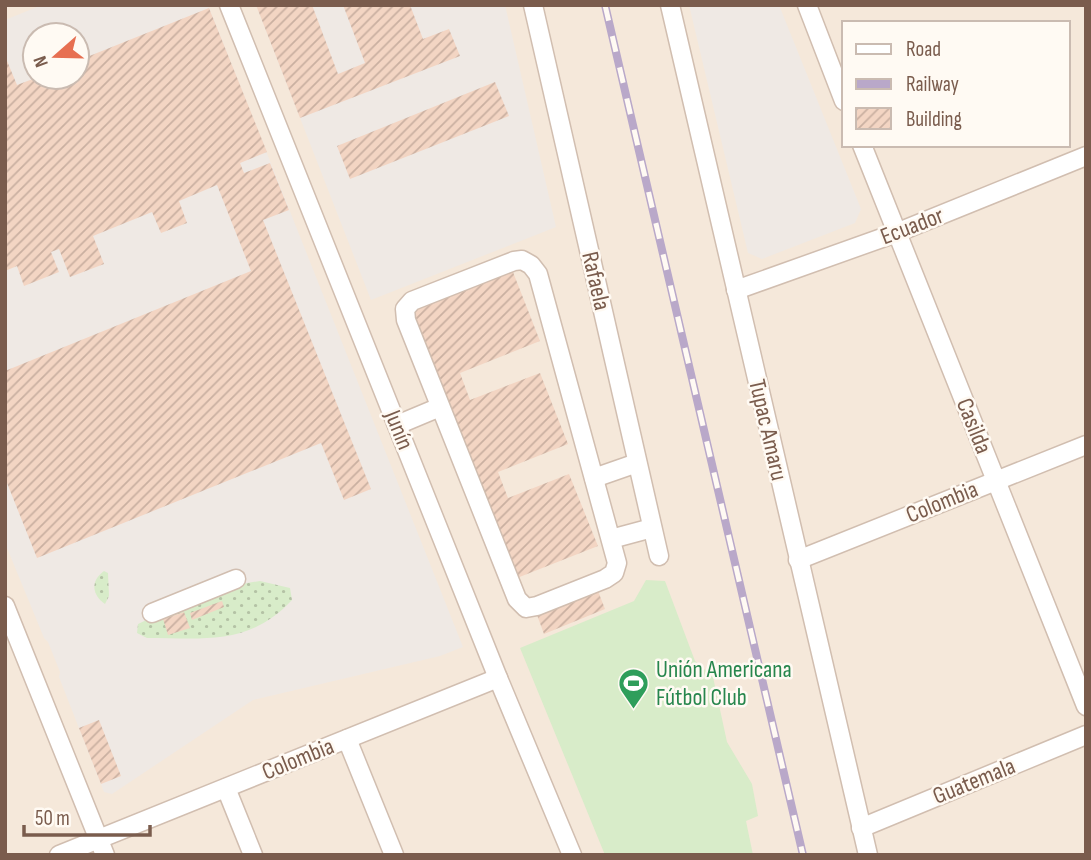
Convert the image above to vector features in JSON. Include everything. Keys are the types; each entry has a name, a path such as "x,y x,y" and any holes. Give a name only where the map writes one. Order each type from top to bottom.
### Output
{"street":[{"name":"Junín","path":"229,5 498,678 572,855"},
{"name":"Rafaela","path":"533,5 659,556"},
{"name":"Tupac Amaru","path":"670,5 868,855"},
{"path":"807,5 842,96"},
{"name":"Casilda","path":"863,147 1086,706"},
{"name":"Ecuador","path":"736,290 896,233 1086,156"},
{"path":"522,260 531,265 538,274 611,540 617,563 614,573 537,606 526,608 517,599 440,407 405,320 405,309 412,301 514,261 522,260"},
{"path":"397,425 440,407"},
{"name":"Colombia","path":"798,559 1086,445"},
{"path":"594,478 638,463"},
{"path":"611,540 652,528"},
{"path":"152,613 236,579"},
{"path":"5,606 102,847"},
{"name":"Colombia","path":"59,855 102,847 226,788 498,678"},
{"name":"Guatemala","path":"861,828 1086,735"},
{"path":"347,739 394,855"},
{"path":"226,788 253,855"}],"shaded area":[{"path":"5,5 1086,5 1086,855 5,855"},
{"path":"42,5 208,5 463,647 440,656 253,700 112,794 104,792 59,677 60,672 5,543 5,20"},
{"path":"256,5 505,5 556,227 371,300"},
{"path":"689,5 779,5 861,209 855,223 762,259 748,253"}],"green space":[{"path":"104,571 108,573 109,596 105,604 94,588 96,579"},
{"name":"Unión Americana Fútbol Club","path":"646,580 665,581 695,661 713,677 727,742 752,784 758,816 746,821 753,855 605,855 520,648 634,601"},
{"path":"260,581 290,588 292,600 276,615 243,632 207,638 147,638 137,633 138,624 157,615 247,583"}],"building":[{"path":"256,5 312,5 338,74 365,63 343,5 410,5 423,39 449,29 460,56 300,118"},
{"path":"209,8 267,152 240,163 244,173 270,163 289,210 263,220 371,489 344,500 321,443 37,558 5,478 5,371 251,271 217,185 179,201 187,223 161,233 152,212 93,236 104,264 70,277 59,249 51,252 59,272 24,286 17,266 5,271 5,56 17,85 21,83 21,91 91,91 91,55"},
{"path":"495,82 509,116 350,179 337,146"},
{"path":"511,267 540,341 460,373 470,400 540,373 568,444 498,472 508,498 569,474 598,546 517,578 410,307"},
{"path":"598,591 605,609 544,634 537,615"},
{"path":"222,601 224,607 192,620 190,613"},
{"path":"184,612 190,628 168,635 163,619"},
{"path":"99,720 121,776 101,784 79,728"}],"railway":[{"path":"605,5 803,855"}],"place":[{"name":"Unión Americana Fútbol Club","path":"633,710"}]}
